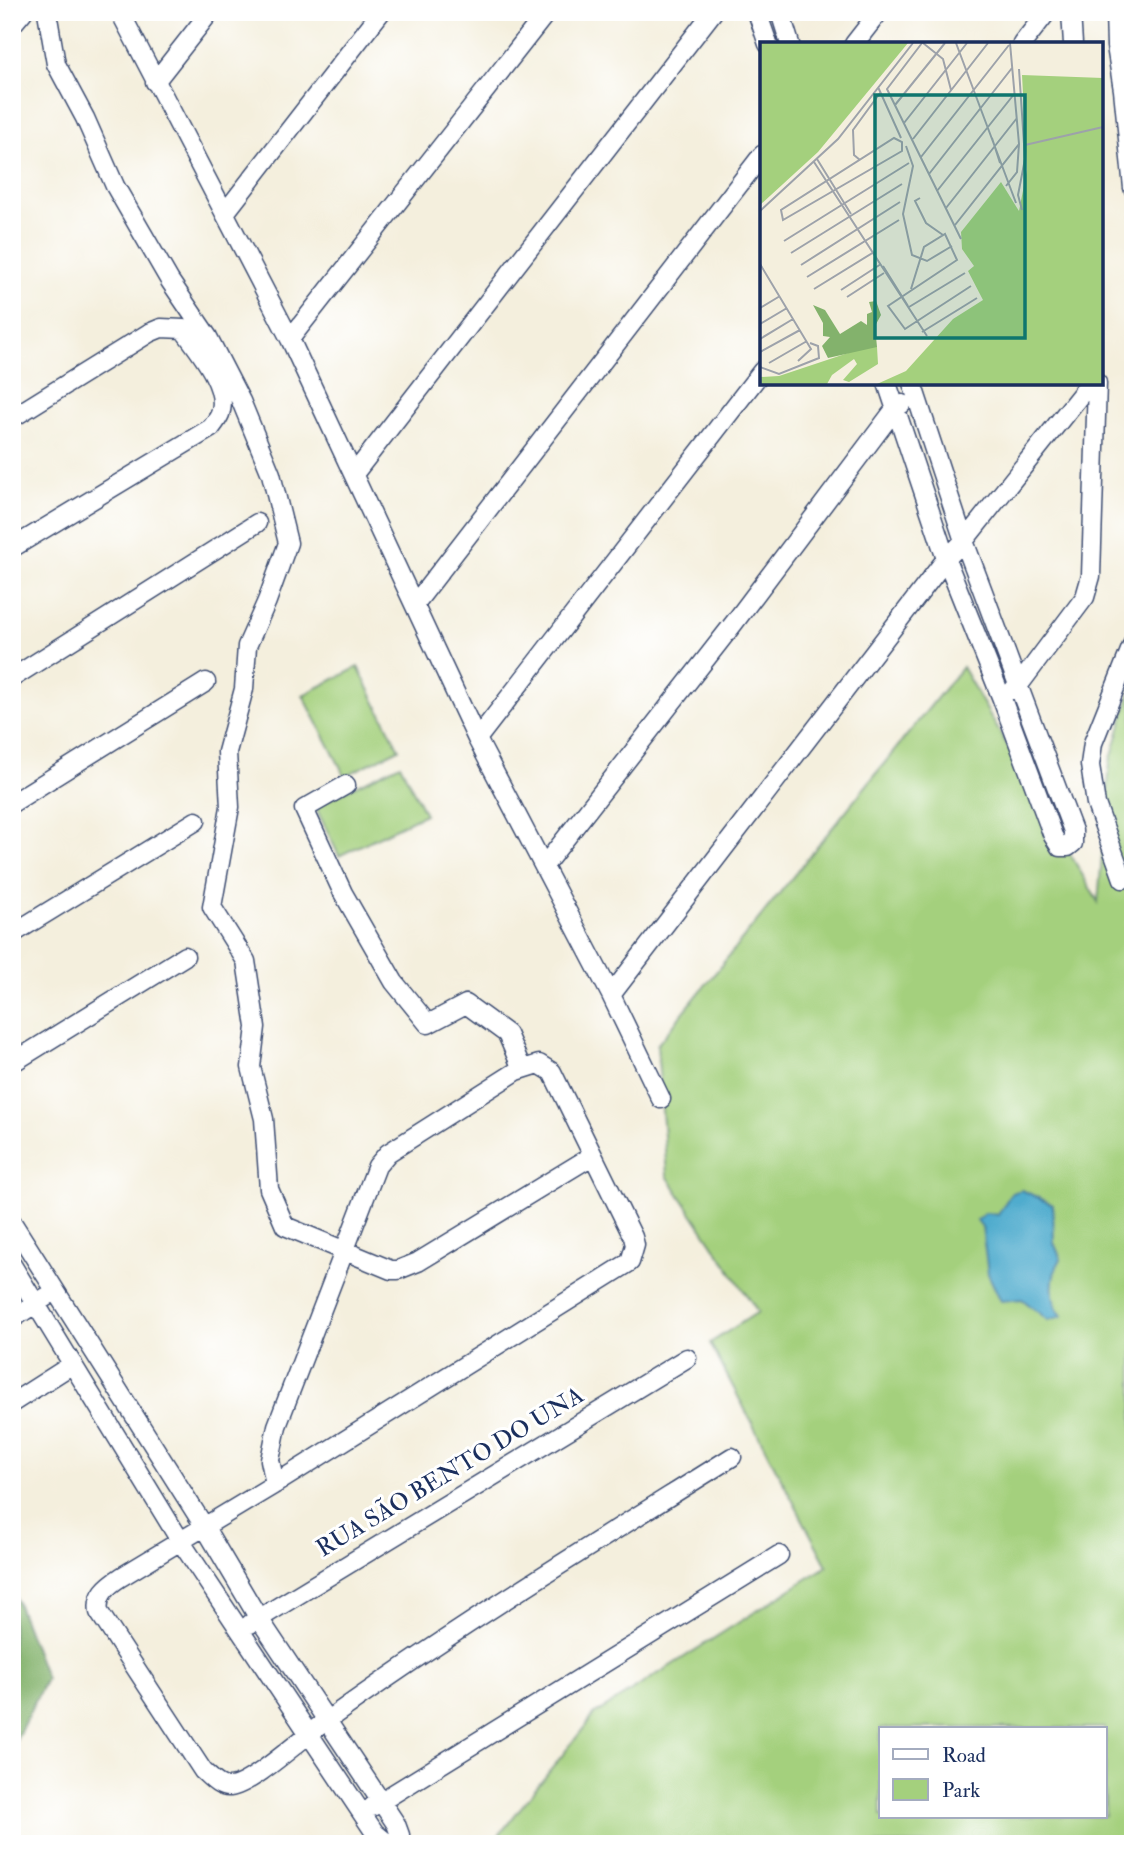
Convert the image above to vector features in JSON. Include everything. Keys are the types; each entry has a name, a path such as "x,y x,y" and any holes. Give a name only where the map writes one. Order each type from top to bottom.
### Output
{"street":[{"path":"12,25 23,12"},
{"path":"47,12 56,64 85,118 115,186 170,281 208,337 241,401 271,474 288,543 247,646 244,689 227,752 230,807 212,907 246,961 256,1027 251,1067 264,1119 269,1189 285,1226 391,1270 407,1267 592,1156"},
{"path":"120,12 290,340 477,738 611,995 661,1099"},
{"path":"155,82 210,12"},
{"path":"225,213 381,12"},
{"path":"290,340 547,12"},
{"path":"354,474 713,12"},
{"path":"757,12 767,42"},
{"path":"780,12 789,42"},
{"path":"856,42 879,12"},
{"path":"1024,42 1047,12"},
{"path":"1071,12 1073,42"},
{"path":"1115,12 1116,46 1133,188"},
{"path":"415,604 760,158"},
{"path":"12,418 149,332 161,328 183,329 205,361 221,395 220,415 211,428 12,548"},
{"path":"477,738 760,374"},
{"path":"544,866 734,623 895,409 917,386 964,541 1073,831 1073,843 1060,846 1053,836 946,559 895,409 888,385"},
{"path":"611,995 946,559 964,541 1088,385"},
{"path":"1002,699 1019,685 1085,597 1088,588 1091,576 1097,385"},
{"path":"12,678 257,523"},
{"path":"1123,879 1096,804 1090,765 1093,743 1133,643"},
{"path":"12,803 206,682"},
{"path":"346,785 304,809 342,893 394,982 428,1024 466,1004 507,1034 522,1069"},
{"path":"12,934 195,821"},
{"path":"12,1063 186,957"},
{"path":"275,1484 271,1460 277,1426 377,1166 388,1153 522,1069 539,1064 552,1072 633,1237 635,1245 630,1262 275,1484 110,1584 97,1604 99,1612 203,1771 221,1785 231,1787 251,1778 326,1720 517,1593 732,1457"},
{"path":"12,1222 204,1526 258,1617 399,1830 400,1835 396,1841 386,1842 380,1838 308,1734 180,1542 12,1265"},
{"path":"12,1319 55,1291"},
{"name":"RUA SÃO BENTO DO UNA","path":"241,1630 258,1617 687,1359"},
{"path":"12,1403 73,1364"},
{"path":"364,1814 380,1801 779,1555"}],"green space":[{"path":"358,667 399,749 345,776 303,695"},
{"path":"962,667 1098,902 1110,762 1133,684 1133,1844 492,1844 595,1714 827,1566 710,1343 758,1312 667,1176 657,1045"},
{"path":"400,764 425,814 339,856 315,806"},
{"path":"12,1589 46,1679 12,1748"}],"water":[{"path":"1022,1190 1053,1205 1054,1243 1061,1259 1052,1288 1055,1303 1062,1316 1048,1320 1022,1299 1001,1301 988,1274 982,1227 977,1220 985,1213 998,1215 1011,1193"}]}
